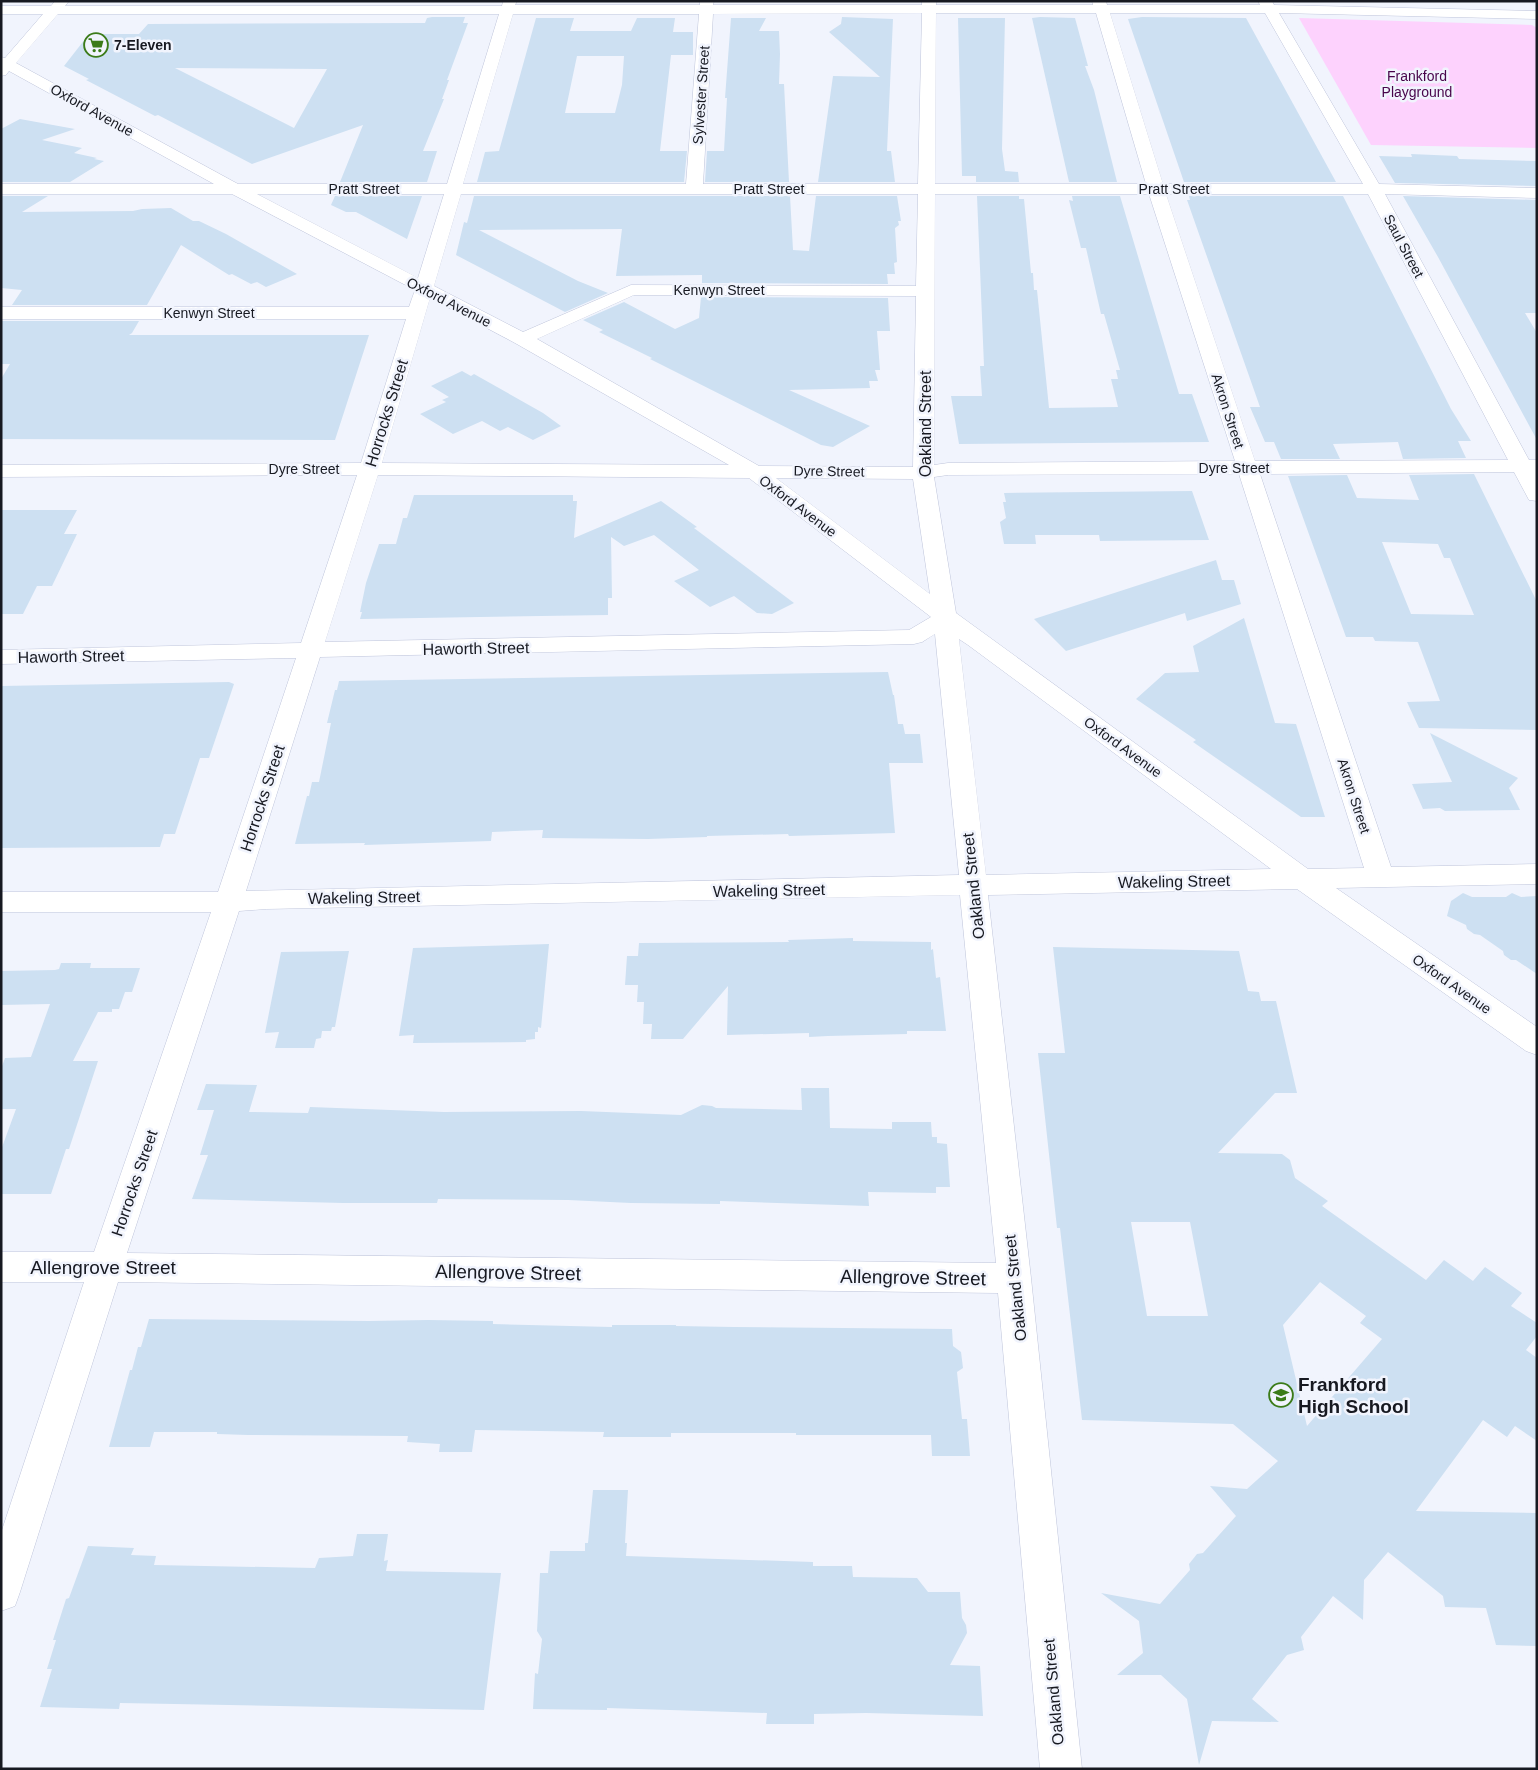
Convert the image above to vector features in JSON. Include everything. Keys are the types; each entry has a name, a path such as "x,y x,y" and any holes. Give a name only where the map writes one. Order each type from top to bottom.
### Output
{"street":[{"path":"1518,1 1536,15"},
{"name":"Sylvester Street","path":"694,189 707,5"},
{"path":"1,10 58,6 1268,5 1536,15"},
{"name":"Saul Street","path":"1268,5 1374,189 1529,466 1537,495"},
{"path":"3,66 58,6"},
{"name":"Horrocks Street","path":"1,1592 106,1267 370,468 509,6"},
{"name":"Oakland Street","path":"929,6 923,473 946,618 1014,1278 1060,1769"},
{"name":"Akron Street","path":"1101,6 1156,189 1381,877"},
{"name":"Oxford Avenue","path":"3,66 237,190 420,301 522,340 752,470 946,618 1302,878 1537,1043"},
{"name":"Pratt Street","path":"1,189 1374,189 1537,193"},
{"name":"Kenwyn Street","path":"522,340 631,290 926,291"},
{"name":"Kenwyn Street","path":"1,313 420,301"},
{"name":"Dyre Street","path":"1,471 370,468 923,473 948,469 1529,466"},
{"name":"Haworth Street","path":"1,657 310,652 914,637 946,618"},
{"name":"Wakeling Street","path":"1,902 228,902 266,899 1537,874"},
{"name":"Allengrove Street","path":"1,1267 1014,1278"}],"green space":[{"name":"Frankford Playground","path":"1299,18 1532,25 1537,28 1537,148 1371,145"}],"building":[{"path":"465,17 463,23 468,23 447,80 449,80 442,99 444,99 423,151 437,151 427,182 340,182 363,125 252,164 158,115 155,116 86,80 89,79 64,66 89,34 139,34 148,24 425,23 427,18","holes":["175,68 327,69 294,128"]},
{"path":"842,17 893,19 887,151 891,151 895,182 818,182 833,76 880,77 829,32 841,24"},
{"path":"1142,17 1246,18 1336,182 1184,182 1128,19"},
{"path":"536,18 574,18 570,31 631,31 637,18 675,18 673,32 693,32 693,55 671,55 660,151 687,151 684,182 477,182 485,152 499,151","holes":["577,56 624,56 622,85 615,113 565,113"]},
{"path":"731,18 766,18 759,31 779,31 779,84 784,84 789,182 705,182 707,151 724,151 727,98 725,98"},
{"path":"958,18 1005,18 1002,149 1005,171 1018,172 1019,182 976,182 976,176 962,176"},
{"path":"1032,18 1075,18 1088,66 1085,66 1094,90 1117,182 1069,182"},
{"path":"20,119 75,129 42,140 82,148 74,153 104,161 70,182 1,182 1,129"},
{"path":"1411,154 1457,156 1459,159 1537,161 1537,186 1395,183 1379,156 1412,157"},
{"path":"1,196 48,196 22,212 133,211 171,208 193,221 199,221 226,234 297,274 266,287 257,282 251,284 232,274 229,275 181,245 147,305 12,305 22,290 1,288"},
{"path":"335,196 422,196 407,239 356,212 346,212 331,205"},
{"path":"474,196 790,196 793,250 809,251 816,196 897,196 901,221 898,221 899,225 895,228 897,262 894,263 895,274 887,274 888,284 702,283 702,275 616,276 622,229 479,230 578,281 608,293 565,312 456,255 464,222 467,223"},
{"path":"977,196 1019,196 1019,199 1024,199 1031,273 1033,273 1034,290 1037,290 1049,408 1118,407 1111,379 1118,379 1116,370 1120,370 1104,314 1101,314 1086,248 1081,248 1069,200 1073,201 1072,196 1120,196 1179,394 1192,394 1209,442 959,444 951,396 982,396 980,366 984,366"},
{"path":"1189,196 1343,196 1451,409 1471,441 1458,441 1466,458 1403,459 1398,442 1333,444 1340,459 1281,459 1274,442 1265,442 1250,407 1260,407 1187,200 1190,200"},
{"path":"1403,196 1537,200 1537,313 1525,313 1537,333 1537,440 1438,257"},
{"path":"701,297 888,298 890,331 877,331 880,370 875,370 878,381 869,381 870,388 789,390 870,426 833,447 821,445 650,359 652,358 599,332 603,330 583,320 624,302 675,329 699,318"},
{"path":"1,321 139,321 129,335 369,335 335,440 1,439 1,379 10,364 1,364"},
{"path":"462,371 471,376 474,374 543,413 561,426 533,440 508,427 500,431 482,421 453,434 420,414 446,402 442,400 449,397 431,386"},
{"path":"1474,474 1537,602 1537,730 1419,728 1407,702 1440,701 1418,642 1375,641 1373,637 1346,637 1288,476 1347,475 1357,498 1419,500 1409,475","holes":["1382,542 1438,544 1444,558 1450,558 1474,615 1411,614"]},
{"path":"1192,491 1209,540 1100,541 1099,535 1035,535 1036,544 1004,544 1000,522 1006,518 1003,502 1006,502 1004,493"},
{"path":"414,495 573,495 573,501 577,501 574,538 661,501 794,603 772,614 757,613 734,596 710,607 674,581 699,570 654,535 624,546 611,537 612,598 608,598 608,615 360,619 366,583 379,544 396,544 403,518 407,518"},
{"path":"1,510 77,510 64,534 77,534 52,586 37,586 23,614 1,614"},
{"path":"1216,560 1222,580 1234,580 1241,604 1187,621 1185,613 1066,651 1034,619"},
{"path":"1244,618 1275,723 1296,724 1325,817 1301,817 1193,742 1196,740 1136,699 1165,673 1199,672 1193,646"},
{"path":"888,672 894,695 898,724 903,724 905,734 920,734 923,763 889,763 895,833 789,836 788,834 648,839 542,838 543,830 492,832 491,841 364,845 365,843 295,844 312,782 319,782 331,723 327,723 339,681"},
{"path":"229,682 234,684 209,758 200,758 175,834 164,834 160,847 1,848 1,686"},
{"path":"1430,733 1518,778 1509,788 1520,810 1445,811 1440,808 1423,809 1412,784 1452,782"},
{"path":"1463,893 1472,897 1506,897 1512,893 1521,897 1537,896 1537,974 1516,960 1511,960 1504,955 1503,951 1480,935 1474,934 1467,929 1466,925 1447,916 1451,901"},
{"path":"853,938 853,941 931,942 936,978 940,977 946,1031 907,1031 907,1034 809,1037 809,1033 727,1035 728,986 683,1039 651,1039 652,1024 643,1024 644,1002 637,1002 638,985 625,985 627,956 638,956 639,943 789,942 788,940"},
{"path":"549,944 541,1028 538,1027 538,1032 535,1032 535,1039 526,1040 526,1042 413,1043 414,1035 399,1036 413,948"},
{"path":"1053,947 1239,951 1248,991 1259,992 1261,1001 1276,1001 1297,1093 1275,1093 1218,1153 1282,1154 1290,1160 1295,1178 1328,1201 1322,1206 1426,1280 1444,1260 1473,1281 1485,1267 1522,1293 1511,1306 1537,1323 1537,1336 1526,1350 1537,1358 1537,1441 1515,1426 1507,1437 1483,1420 1416,1511 1537,1513 1537,1646 1496,1645 1486,1608 1445,1607 1443,1596 1388,1552 1364,1580 1363,1620 1333,1596 1301,1637 1304,1650 1287,1655 1252,1699 1279,1722 1212,1721 1199,1765 1187,1699 1161,1675 1117,1675 1143,1653 1139,1621 1101,1593 1160,1604 1190,1570 1189,1564 1197,1554 1203,1553 1236,1516 1210,1486 1247,1489 1278,1461 1233,1424 1082,1420 1060,1228 1057,1228 1038,1053 1065,1053","holes":["1131,1222 1190,1222 1208,1316 1147,1316","1320,1282 1366,1316 1360,1323 1382,1339 1307,1426 1283,1325"]},
{"path":"349,951 335,1027 332,1027 331,1031 322,1031 321,1038 316,1039 314,1048 275,1048 279,1032 265,1033 281,952"},
{"path":"61,963 91,963 90,968 140,968 132,992 125,992 119,1009 112,1009 112,1012 98,1012 73,1061 98,1061 69,1149 66,1149 51,1194 1,1194 1,1150 16,1109 1,1109 1,1069 5,1058 31,1057 50,1004 1,1005 1,971 55,970 59,969"},
{"path":"206,1084 257,1085 249,1112 308,1113 310,1107 444,1112 581,1111 681,1115 702,1105 716,1108 802,1110 801,1088 829,1088 830,1128 892,1129 892,1122 931,1122 932,1137 937,1137 937,1143 947,1144 950,1187 936,1187 936,1193 868,1192 869,1206 720,1201 720,1204 438,1199 437,1203 343,1203 192,1199 208,1155 200,1155 214,1110 197,1110"},
{"path":"149,1319 428,1320 493,1321 493,1324 612,1327 612,1325 676,1325 952,1329 953,1346 961,1352 963,1368 957,1372 962,1419 967,1419 970,1456 932,1456 931,1435 796,1435 796,1433 671,1433 671,1437 603,1437 604,1432 475,1430 472,1452 439,1452 440,1444 407,1442 408,1436 248,1435 217,1434 217,1432 154,1432 150,1447 109,1447 130,1370 132,1370 138,1347 141,1347"},
{"path":"593,1490 628,1490 626,1556 813,1562 813,1566 852,1566 853,1577 917,1578 928,1592 960,1592 962,1618 966,1625 967,1633 950,1665 980,1666 983,1716 866,1713 814,1714 814,1724 766,1724 767,1713 607,1708 607,1710 533,1709 535,1673 538,1674 542,1639 537,1631 540,1573 548,1573 550,1551 585,1551 585,1543 588,1543"},
{"path":"357,1534 388,1534 384,1561 388,1560 386,1571 501,1573 484,1710 120,1703 119,1709 40,1707 52,1669 47,1669 56,1640 53,1640 66,1599 69,1598 88,1546 134,1548 131,1555 156,1556 154,1565 315,1568 319,1558 353,1556"}],"place":[{"name":"7-Eleven","path":"96,45"},
{"name":"Frankford High School","path":"1281,1395"}]}
